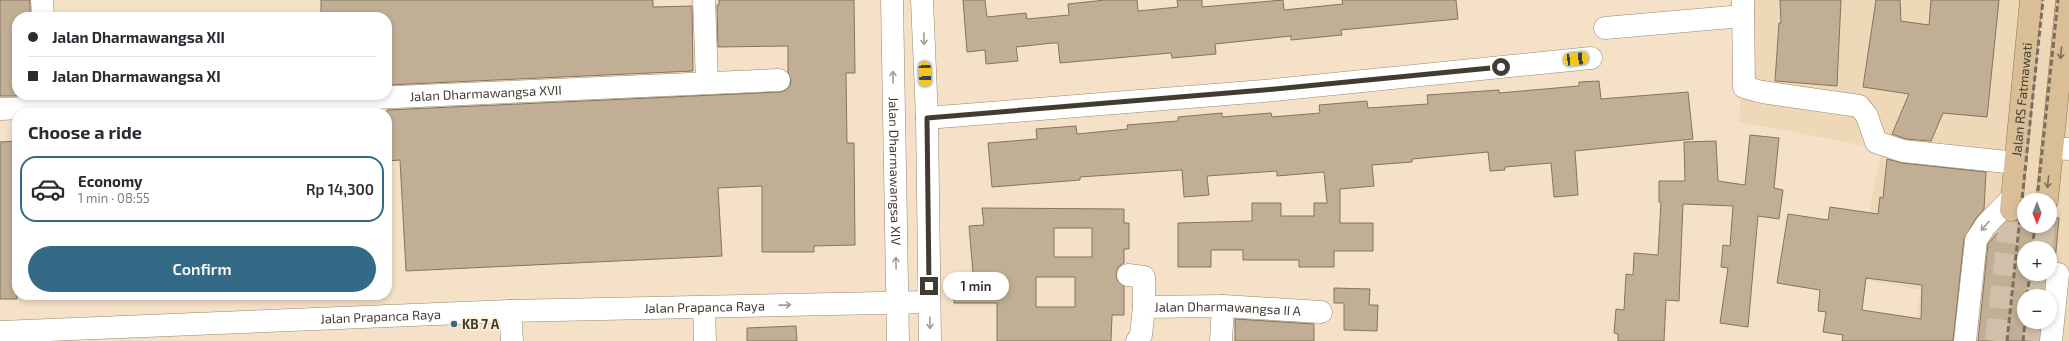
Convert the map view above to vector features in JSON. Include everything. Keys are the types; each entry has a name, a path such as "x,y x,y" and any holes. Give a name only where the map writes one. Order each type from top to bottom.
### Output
{"main road":[{"name":"Jalan RS Fatmawati","path":"2011,204 2031,0"},
{"path":"2049,193 2060,149 2067,0"}],"street":[{"path":"42,0 43,12"},
{"path":"704,0 707,82"},
{"name":"Jalan Dharmawangsa XIV","path":"892,0 896,302 898,341"},
{"path":"922,0 927,118 930,341"},
{"path":"1605,28 1743,8 1744,87 1762,92 1859,106 1867,116 1876,142 1903,151 2016,163"},
{"path":"927,118 1264,90 1591,58"},
{"name":"Jalan Dharmawangsa XVII","path":"392,97 779,80"},
{"name":"Jalan Dharmawangsa XVII","path":"0,110 45,101 179,102 293,100"},
{"name":"Jalan RS Fatmawati","path":"1965,341 1976,240 1986,225 2011,204"},
{"path":"2051,341 2059,274"},
{"path":"1128,275 1144,277 1144,307"},
{"name":"Jalan Prapanca Raya","path":"0,332 510,312 929,302"},
{"path":"1220,341 1223,306"},
{"name":"Jalan Dharmawangsa II A","path":"1137,341 1141,335 1144,307 1223,306 1321,312"},
{"path":"704,307 705,341"},
{"path":"510,312 512,341"}],"shaded area":[{"path":"1750,0 2069,0 2069,341 1913,341 1921,290 1855,278 1882,149 1739,122"}],"building":[{"path":"0,0 30,0 30,12 12,12 12,96 0,96"},
{"path":"321,0 653,0 653,7 692,6 693,71 392,85 392,12 321,12"},
{"path":"719,0 854,0 855,73 846,73 847,143 854,143 855,245 814,246 814,252 762,252 762,186 718,188 722,256 406,271 400,160 392,161 392,110 780,92 786,90 790,86 791,80 788,72 788,46 718,47 717,5 719,5"},
{"path":"963,0 985,0 987,17 1026,13 1027,19 1069,15 1068,4 1105,0 1137,0 1138,11 1178,7 1177,0 1202,0 1202,7 1283,0 1284,10 1343,4 1342,0 1456,0 1458,19 1341,30 1342,35 1291,40 1291,36 1215,44 1216,54 1172,58 1171,53 1060,63 1058,43 1053,43 1016,47 1018,61 986,64 985,50 967,52"},
{"path":"1780,0 1841,0 1837,86 1775,81 1779,23 1781,23"},
{"path":"1876,0 1900,0 1901,21 1929,25 1931,0 1999,0 1987,117 1943,113 1931,141 1906,139 1892,134 1909,94 1863,87"},
{"path":"1599,81 1601,99 1688,92 1693,139 1575,151 1578,195 1554,197 1551,163 1505,167 1505,170 1490,171 1488,152 1412,159 1412,162 1372,165 1374,186 1340,189 1340,223 1373,223 1373,251 1334,251 1334,267 1299,267 1299,260 1243,260 1243,250 1211,250 1211,267 1178,267 1178,223 1252,221 1252,203 1281,203 1281,216 1314,216 1314,203 1327,203 1324,172 1277,176 1277,171 1207,176 1209,195 1184,197 1182,170 1080,177 1080,180 992,187 988,143 1037,139 1036,129 1076,126 1077,134 1128,129 1127,125 1178,121 1178,117 1222,113 1222,117 1271,113 1272,117 1320,113 1319,105 1367,101 1368,108 1428,104 1427,95 1499,90 1499,93 1579,86 1579,82"},
{"path":"1750,135 1779,138 1774,188 1783,190 1779,219 1758,216 1748,327 1720,323 1728,268 1721,267 1723,245 1730,246 1733,206 1683,204 1679,301 1666,300 1664,341 1618,341 1618,334 1614,333 1616,309 1624,310 1626,274 1633,275 1634,253 1658,255 1661,202 1659,202 1659,181 1685,181 1684,142 1716,141 1718,181 1745,185"},
{"path":"12,141 12,299 0,299 0,142"},
{"path":"1887,159 1902,163 1986,172 1984,209 1976,218 1964,239 1953,341 1842,341 1843,335 1823,332 1826,312 1818,311 1820,290 1777,283 1788,214 1828,220 1830,207 1878,214 1880,197 1883,198","holes":["1866,278 1922,285 1921,319 1862,310"]},
{"path":"982,208 1124,209 1124,223 1129,223 1129,249 1124,249 1124,263 1118,267 1116,274 1117,280 1124,286 1124,315 1112,315 1111,341 997,341 997,303 954,303 954,273 973,273 969,226 984,225","holes":["1054,228 1092,228 1092,257 1054,257","1036,277 1075,277 1075,307 1036,307"]},
{"path":"2057,218 2059,218 2057,241 2017,241 2017,281 2044,281 2044,289 2017,289 2017,329 2040,329 2039,341 1978,341 1988,244 2007,221 2017,220 2017,233 2057,233"},
{"path":"1334,288 1370,289 1369,305 1378,305 1377,331 1344,330 1344,303 1334,303"},
{"path":"1235,319 1314,324 1314,341 1235,341"},
{"path":"796,326 797,341 747,341 747,328"}],"tunnel":[{"path":"1996,341 2011,210"},
{"path":"2043,233 2043,241"},
{"path":"2038,281 2038,289"},
{"path":"2033,341 2034,329"}],"railway":[{"path":"2007,341 2043,0"},
{"path":"2038,193 2058,0"},
{"path":"2033,241 2034,233"},
{"path":"2028,289 2029,281"},
{"path":"2023,341 2024,329"}],"place":[{"name":"KB 7 A","path":"454,324"}],"route":[{"path":"929,286 927,118 1264,90 1501,67"}]}
